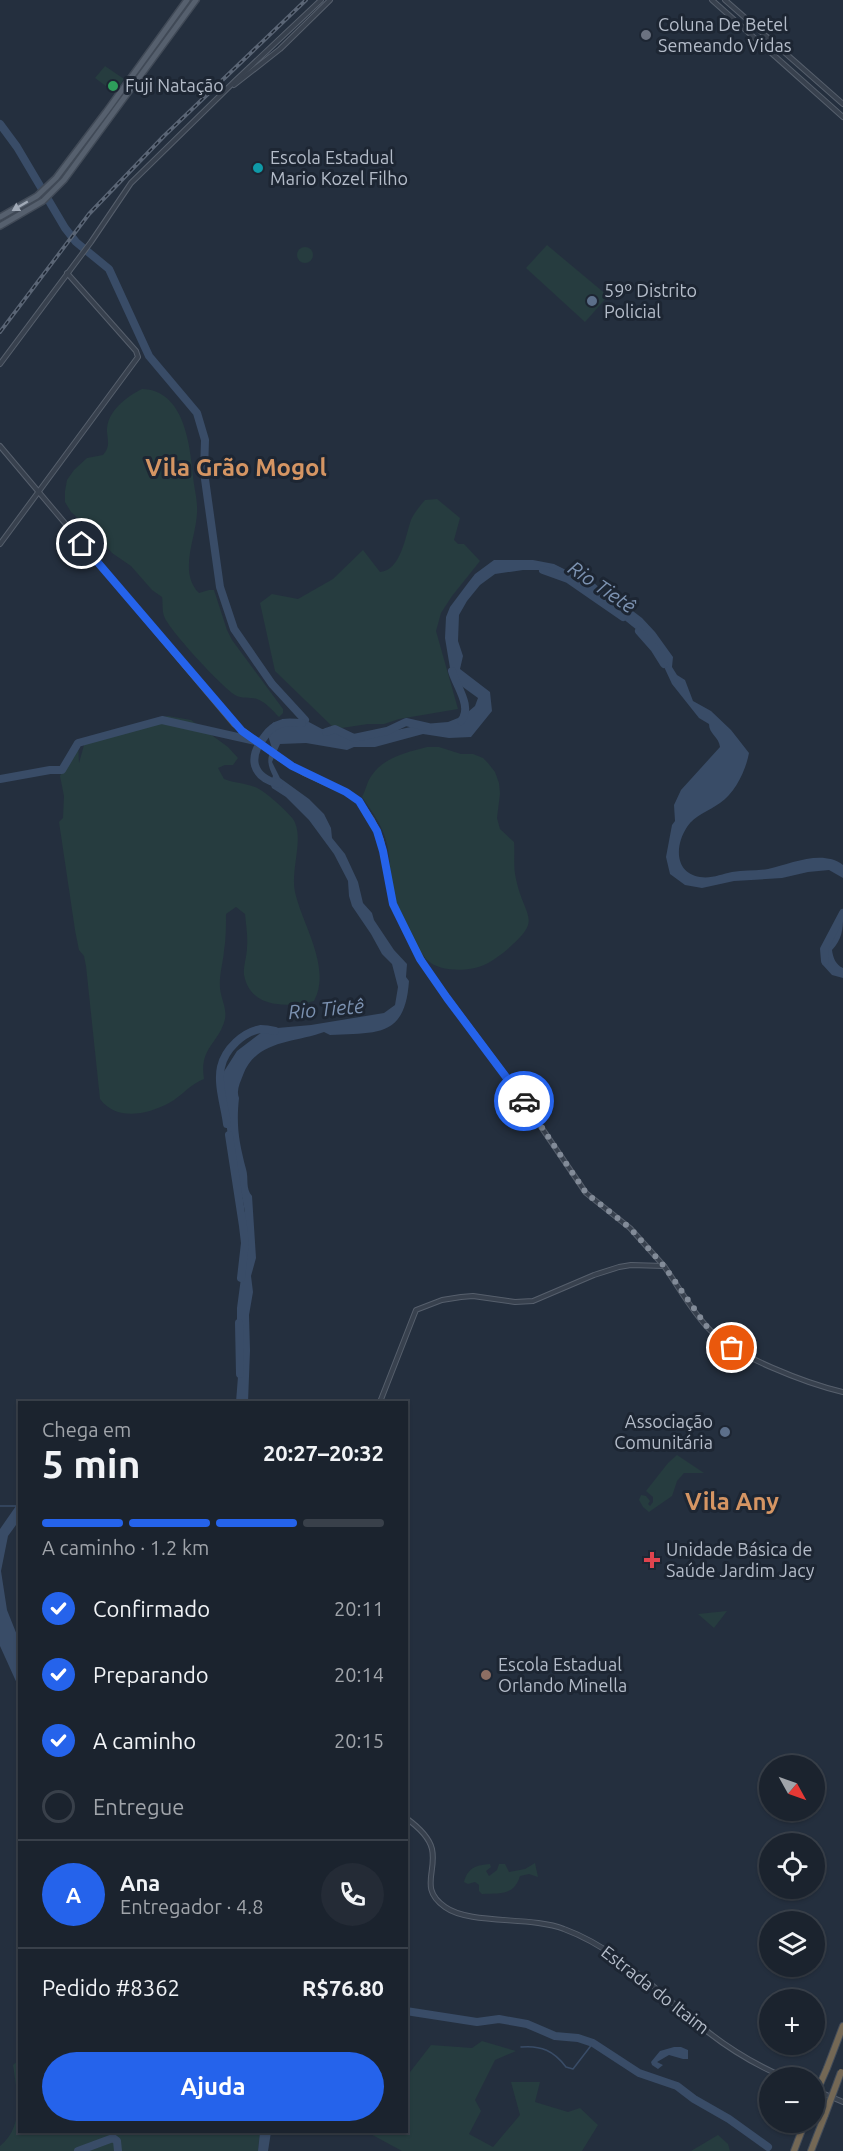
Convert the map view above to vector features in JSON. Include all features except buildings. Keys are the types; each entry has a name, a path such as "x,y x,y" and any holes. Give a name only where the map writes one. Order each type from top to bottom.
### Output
{"highway":[{"path":"825,2073 843,2026"},
{"path":"811,2151 842,2069"},
{"path":"794,2151 801,2133"}],"main road":[{"path":"0,217 39,194 62,170 187,0"},
{"path":"0,226 43,201 64,180 196,0"}],"street":[{"path":"0,364 131,183 321,0"},
{"path":"247,72 280,49 330,0"},
{"path":"712,0 843,117"},
{"path":"725,0 843,104"},
{"path":"0,544 138,355 67,273"},
{"path":"0,446 228,716 249,737 304,773 346,792 362,806 372,820 381,840 393,904 427,970 514,1087 586,1193 630,1228 664,1266 702,1322 719,1338 758,1362 843,1392"},
{"path":"380,1401 416,1310 442,1300 472,1296 515,1302 533,1301 619,1267 664,1266"},
{"name":"Estrada do Itaim","path":"408,1820 422,1831 431,1846 433,1856 430,1885 434,1896 445,1907 468,1916 546,1923 591,1941 657,1987 700,2026 732,2049 766,2067"},
{"path":"825,2095 843,2102"}],"green space":[{"name":"Fuji Natação","path":"105,66 124,79 115,93 95,78"},
{"path":"547,245 608,296 585,322 526,268"},
{"path":"305,247 313,255 305,263 297,255"},
{"path":"142,389 156,392 167,399 176,409 187,435 197,508 189,565 193,585 199,593 214,590 232,640 283,709 279,717 263,702 235,695 219,681 168,623 163,614 162,597 152,590 131,566 112,553 97,535 71,512 65,502 67,480 74,470 87,458 103,455 107,449 108,425 113,412 130,396"},
{"path":"437,499 460,518 454,540 458,544 464,544 480,561 441,613 436,631 458,709 399,719 384,724 335,729 275,671 260,603 272,594 298,599 333,579 363,550 380,572 387,570 401,552 415,512 425,500"},
{"path":"168,716 191,720 228,747 238,758 233,765 218,768 224,779 259,789 276,801 293,819 298,835 294,874 295,892 318,960 319,988 314,1001 294,1004 272,1003 254,995 244,975 247,943 245,914 236,907 226,914 220,983 225,1019 204,1060 204,1079 160,1107 132,1114 114,1111 100,1099 86,966 84,956 79,950 75,930 59,822 63,818 64,796 60,776 78,743 79,763 86,738 97,738 143,726 157,718"},
{"path":"427,747 439,747 461,754 473,754 483,758 495,772 500,794 497,818 500,829 514,842 515,874 529,919 524,933 503,953 487,964 470,969 454,970 439,967 427,960 419,949 396,904 383,832 362,797 370,777 383,764 397,756"},
{"path":"677,1455 704,1473 684,1473 677,1481 672,1496 649,1512 639,1500 641,1495 646,1496 650,1501 648,1504 650,1506 653,1497 646,1491"},
{"path":"727,1611 714,1628 698,1614"},
{"path":"535,1863 538,1877 529,1874 520,1876 514,1887 506,1892 482,1894 479,1891 479,1885 475,1882 468,1884 464,1882 471,1870 481,1865 490,1864 491,1867 486,1871 489,1876 497,1870 499,1864 505,1864 509,1872 525,1869"},
{"path":"482,2041 516,2051 495,2060 475,2100 481,2111 469,2134 493,2147 520,2115 511,2082 540,2082 535,2102 568,2112 580,2108 598,2125 582,2151 402,2151 369,2133 408,2133 408,2075 431,2045 472,2048"},
{"path":"18,2061 18,2133 260,2133 258,2151 0,2151 0,2146 8,2138 16,2119 17,2098 13,2065"},
{"path":"718,2135 728,2144 730,2151 691,2151"}],"water":[{"name":"Rio Tietê","path":"494,560 533,560 584,574 611,598 621,602 642,618 655,632 673,657 672,667 677,675 685,680 693,701 711,711 731,730 749,753 735,787 720,803 694,819 683,834 679,857 685,870 700,877 708,877 768,869 806,859 826,858 843,865 843,878 829,870 782,878 734,881 702,888 685,885 670,874 666,857 672,825 675,821 674,805 681,790 720,747 718,741 709,724 699,718 672,684 653,643 580,584 562,575 543,570 495,574 480,585 459,615 458,641 463,656 460,669 490,692 492,711 471,737 449,738 423,734 375,747 354,747 347,750 306,743 280,744 272,762 280,778 309,799 324,814 331,828 332,838 345,854 358,882 363,903 372,913 374,920 394,950 407,964 406,977 409,981 401,1013 394,1023 385,1029 330,1035 324,1032 277,1044 257,1055 243,1075 238,1089 238,1126 248,1187 252,1196 256,1258 251,1276 253,1292 249,1315 248,1401 236,1401 241,1338 237,1308 243,1263 245,1212 228,1137 222,1088 223,1073 237,1051 266,1029 311,1025 384,1013 395,1005 398,987 392,964 382,954 352,906 348,881 334,854 309,820 286,797 272,788 270,783 273,776 268,762 272,748 268,734 269,728 274,722 276,726 283,726 300,719 322,729 335,729 345,736 361,738 424,724 448,722 463,716 475,706 478,698 456,682 451,674 445,638 446,617 450,607 475,574"},
{"path":"843,916 841,934 832,950 835,961 843,968 843,978 832,975 822,964 825,949 830,944 833,933"},
{"path":"18,1505 18,1525 8,1536 1,1571 7,1610 18,1638 18,1686 0,1646 0,1529"},
{"path":"674,2047 688,2050 688,2059 669,2055 657,2062 663,2065 658,2069 652,2065 651,2062 660,2051"},
{"path":"260,2133 271,2133 268,2151 258,2151"}],"waterway":[{"path":"0,124 17,147 65,228 76,242 109,269 149,356 197,413 205,440 204,472 220,587 234,629 272,684 305,720"},
{"name":"Rio Tietê","path":"543,570 568,579 623,617"},
{"name":"Rio Tietê","path":"639,631 664,664"},
{"name":"Rio Tietê","path":"452,671 464,703 465,709 461,721"},
{"path":"0,779 62,770 78,743 162,720 260,742"},
{"name":"Rio Tietê","path":"326,732 335,729 354,738 387,731 406,722 428,727"},
{"name":"Rio Tietê","path":"279,784 270,781 258,772 254,759 259,744 275,726 283,723 302,723"},
{"name":"Rio Tietê","path":"825,961 824,949 843,913"},
{"name":"Rio Tietê","path":"227,1124 220,1081 221,1067 226,1054 236,1042 254,1031 261,1029 275,1031"},
{"name":"Rio Tietê","path":"229,1135 245,1243 241,1278"},
{"name":"Rio Tietê","path":"239,1323 240,1374"},
{"path":"0,1506 18,1506"},
{"path":"408,2011 477,2022 499,2019 527,2024 555,2036 578,2038 593,2043 639,2073 677,2086 768,2147"},
{"path":"521,2047 546,2050 566,2067 573,2069 593,2043"},
{"path":"78,2151 113,2138 117,2141 118,2151"}],"railway":[{"path":"0,332 89,214 164,136 306,0"}],"way so far":[{"path":"524,1101 586,1193 630,1228 664,1266 702,1322 732,1348"}],"place":[{"name":"Coluna De Betel Semeando Vidas","path":"646,35"},
{"name":"Fuji Natação","path":"113,86"},
{"name":"Escola Estadual Mario Kozel Filho","path":"258,168"},
{"name":"59º Distrito Policial","path":"592,301"},
{"name":"Associação Comunitária","path":"725,1432"},
{"name":"Unidade Básica de Saúde Jardim Jacy","path":"652,1560"},
{"name":"Escola Estadual Orlando Minella","path":"486,1675"}],"district":[{"name":"Vila Grão Mogol","path":"236,468"},
{"name":"Vila Any","path":"732,1502"}],"route":[{"path":"82,544 242,731 292,766 346,792 359,801 381,840 393,904 420,959 524,1101"}]}
